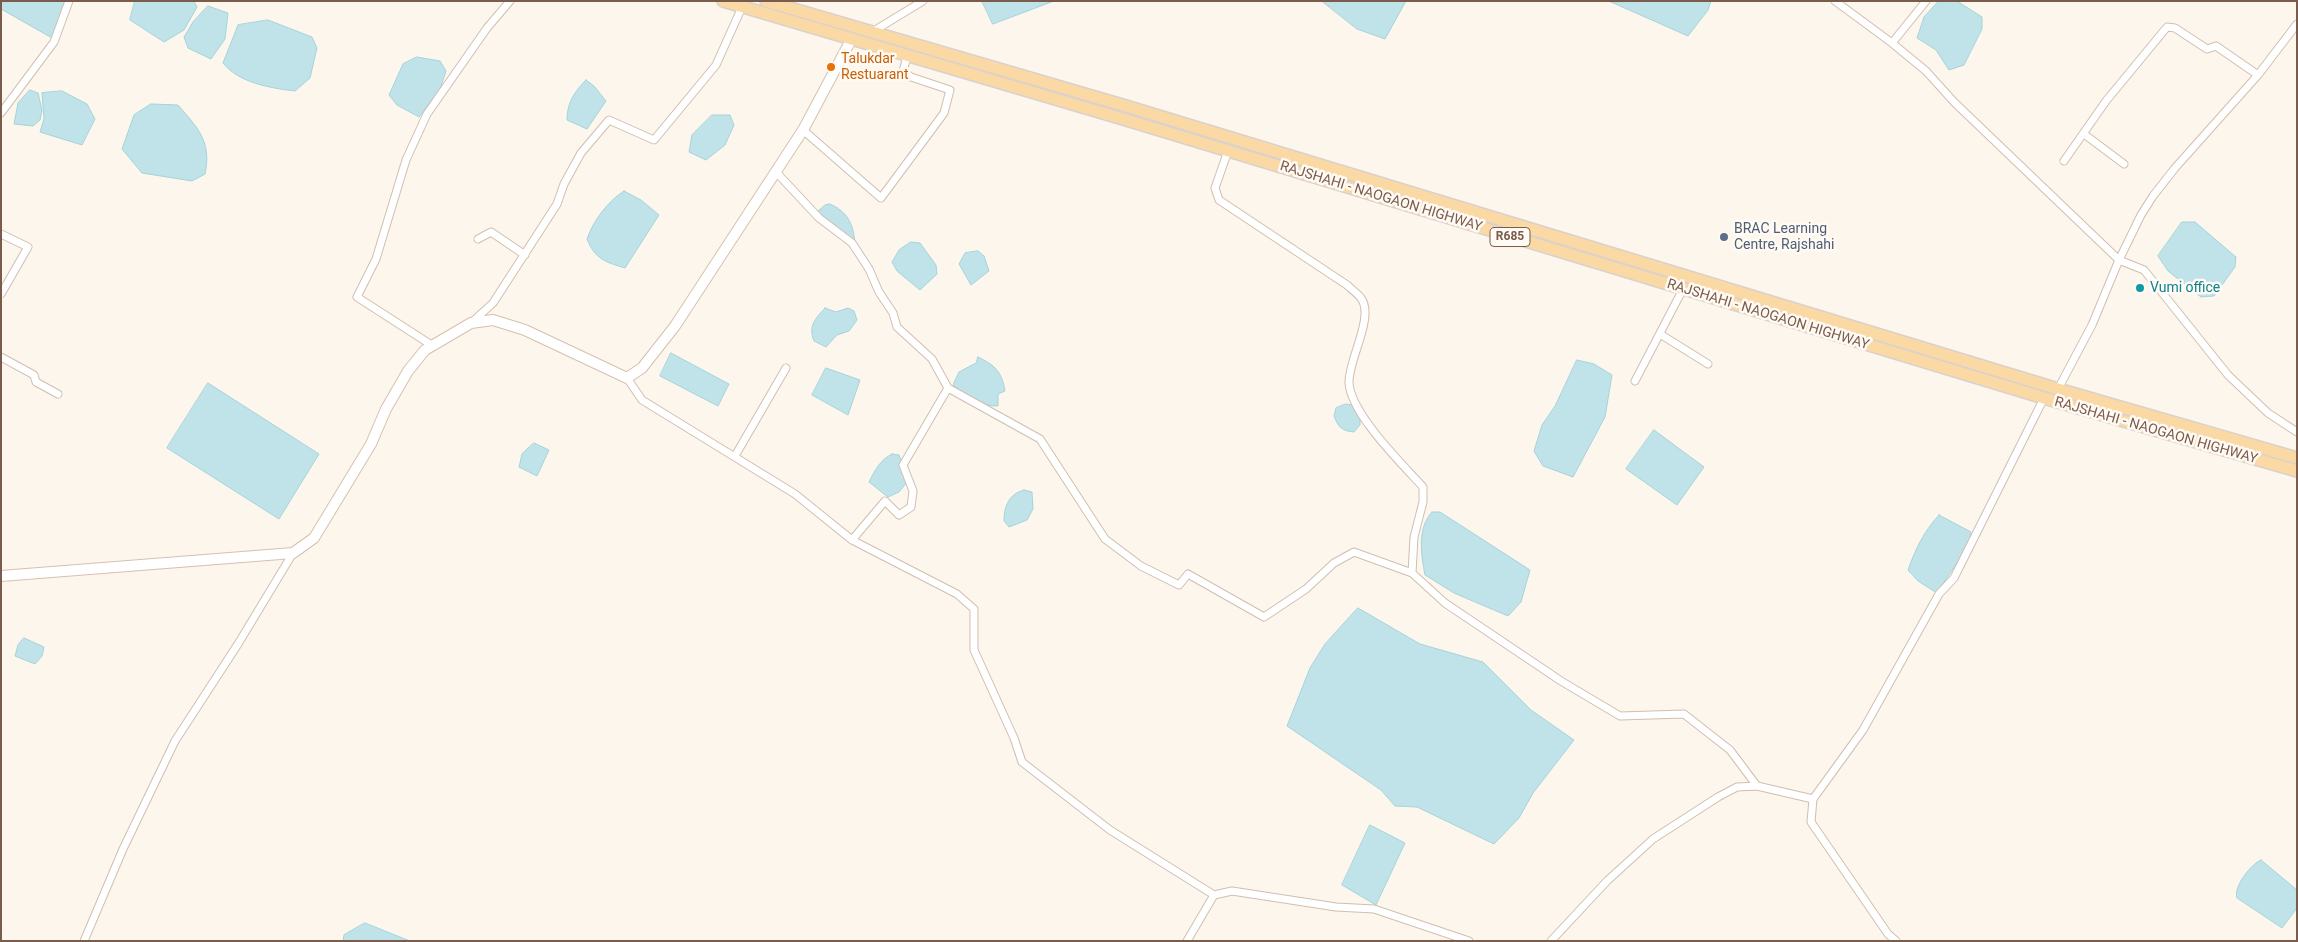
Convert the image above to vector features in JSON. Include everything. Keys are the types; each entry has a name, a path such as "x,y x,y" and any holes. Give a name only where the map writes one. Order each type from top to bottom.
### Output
{"main road":[{"name":"RAJSHAHI - NAOGAON HIGHWAY","path":"723,1 906,57 1228,151 1970,376 2297,471"},
{"name":"RAJSHAHI - NAOGAON HIGHWAY","path":"766,1 1126,106 2058,389 2297,458"},
{"path":"1,576 292,553 314,538 371,444 386,409 408,371 425,350 471,323 493,320 525,330 627,378 642,368 675,326 802,130 850,40"},
{"path":"976,77 979,64"},
{"path":"1970,376 1974,363"},
{"path":"2140,426 2143,413"}],"street":[{"path":"1,113 54,42 69,1"},
{"path":"433,346 357,297 376,259 406,160 427,114 487,28 510,1"},
{"path":"871,33 923,1"},
{"path":"1835,1 1926,71 1968,116 2119,260 2144,270 2228,375 2268,413 2297,432"},
{"path":"1892,43 1926,1"},
{"path":"471,323 493,303 557,204 564,184 581,154 609,120 654,140 716,65 742,7"},
{"path":"2058,389 2092,325 2119,260 2141,215 2153,196 2175,168 2258,75 2297,24"},
{"path":"2064,161 2106,101 2167,27 2175,28 2207,49 2216,46 2258,75"},
{"path":"802,130 882,198 944,113 950,90 911,77 903,71 906,57"},
{"path":"2084,134 2124,164"},
{"path":"1228,151 1215,188 1219,200 1347,285 1362,298 1365,312 1349,382 1352,397 1381,443 1423,487 1423,502 1414,537 1412,573"},
{"path":"776,172 820,218 852,243 893,313 898,327 932,359 948,388 1040,438 1105,538 1141,566 1179,585 1188,574 1264,617 1306,589 1334,563 1354,552 1412,573 1445,603 1561,681 1620,716 1684,714 1730,750 1757,786"},
{"path":"478,239 491,232 525,255"},
{"path":"1,234 28,247 1,294"},
{"path":"1635,381 1683,289"},
{"path":"1660,334 1708,364"},
{"path":"1,356 34,375 36,382 58,394"},
{"path":"735,456 786,368"},
{"path":"627,378 642,400 795,494 852,540 957,594 974,609 974,650 1014,738 1022,762 1110,830 1214,894 1232,891 1336,907 1374,909 1469,941"},
{"path":"852,540 885,501 899,515 911,507 914,491 903,465 948,388"},
{"path":"1896,941 1888,934 1811,822 1813,799 1863,730 1939,594 1954,578 2044,398"},
{"path":"84,941 123,849 175,741 238,644 292,553"},
{"path":"1552,941 1607,881 1653,839 1718,797 1737,787 1757,786 1813,799"},
{"path":"1187,941 1214,894"}],"water":[{"path":"1,1 66,1 52,38 1,9"},
{"path":"135,1 194,1 197,7 184,30 164,42 130,20"},
{"path":"982,1 1054,1 993,24"},
{"path":"1322,1 1406,1 1385,39 1357,29"},
{"path":"1711,1 1708,10 1688,36 1611,2"},
{"path":"1939,1 1957,1 1982,17 1982,29 1964,65 1949,70 1936,50 1917,38 1924,17"},
{"path":"208,6 228,13 225,39 211,59 188,48 184,37 193,22"},
{"path":"268,20 312,37 317,48 310,78 295,91 265,86 246,80 223,63 238,25"},
{"path":"417,57 440,61 446,71 440,89 419,117 397,105 389,95 403,64"},
{"path":"586,80 594,86 606,101 587,129 567,120 568,108 572,98"},
{"path":"30,90 38,93 42,110 40,120 33,126 14,124 18,103"},
{"path":"62,91 87,104 95,119 82,145 40,132 44,119 42,93"},
{"path":"151,104 178,105 192,121 205,144 207,163 205,174 192,181 142,173 122,149 134,115"},
{"path":"712,115 730,115 734,125 725,145 706,160 689,152 692,135"},
{"path":"624,191 641,200 659,215 625,268 602,259 590,246 587,239 593,225 602,212 612,200"},
{"path":"830,204 841,211 848,219 853,230 855,242 819,220 818,211 825,205"},
{"path":"2182,222 2195,222 2236,257 2235,267 2214,296 2201,297 2168,271 2158,256"},
{"path":"911,242 920,243 936,265 937,274 920,290 897,271 892,262 899,250"},
{"path":"978,251 984,256 989,271 971,285 959,264 965,253"},
{"path":"825,308 836,312 848,308 854,311 857,320 849,331 837,335 826,347 814,341 812,336 812,327"},
{"path":"671,353 729,384 718,406 660,376"},
{"path":"978,357 993,366 1000,374 1005,391 998,394 998,406 986,405 968,396 953,385 959,372 976,363"},
{"path":"1577,360 1594,364 1612,375 1605,417 1573,477 1543,466 1534,451 1542,425 1555,406"},
{"path":"826,368 860,380 848,415 812,395"},
{"path":"208,383 319,454 279,519 167,448"},
{"path":"1346,404 1352,405 1360,417 1360,425 1354,432 1341,428 1334,416 1336,408"},
{"path":"1654,430 1704,467 1677,505 1626,469"},
{"path":"534,443 549,450 537,476 519,467 522,454"},
{"path":"892,454 899,455 907,482 899,492 888,497 869,482 881,462"},
{"path":"1024,490 1032,492 1033,509 1027,520 1009,527 1004,521 1008,501 1015,494"},
{"path":"1432,512 1440,512 1530,570 1521,602 1508,616 1454,593 1425,575 1422,559 1422,533 1427,518"},
{"path":"1939,515 1971,532 1968,546 1937,593 1918,581 1908,570 1920,541"},
{"path":"1358,608 1420,644 1483,662 1531,710 1574,740 1533,793 1519,818 1494,844 1417,807 1395,806 1381,790 1287,726 1310,668 1325,644"},
{"path":"24,638 44,647 42,656 35,664 15,656 18,645"},
{"path":"1370,825 1405,843 1376,905 1342,885"},
{"path":"2261,860 2297,890 2297,908 2282,928 2237,898 2236,893 2240,882 2252,866"},
{"path":"365,923 410,941 343,941 344,935"}],"place":[{"name":"Talukdar Restuarant","path":"831,67"},
{"name":"BRAC Learning Centre, Rajshahi","path":"1724,237"},
{"name":"Vumi office","path":"2140,288"}]}
